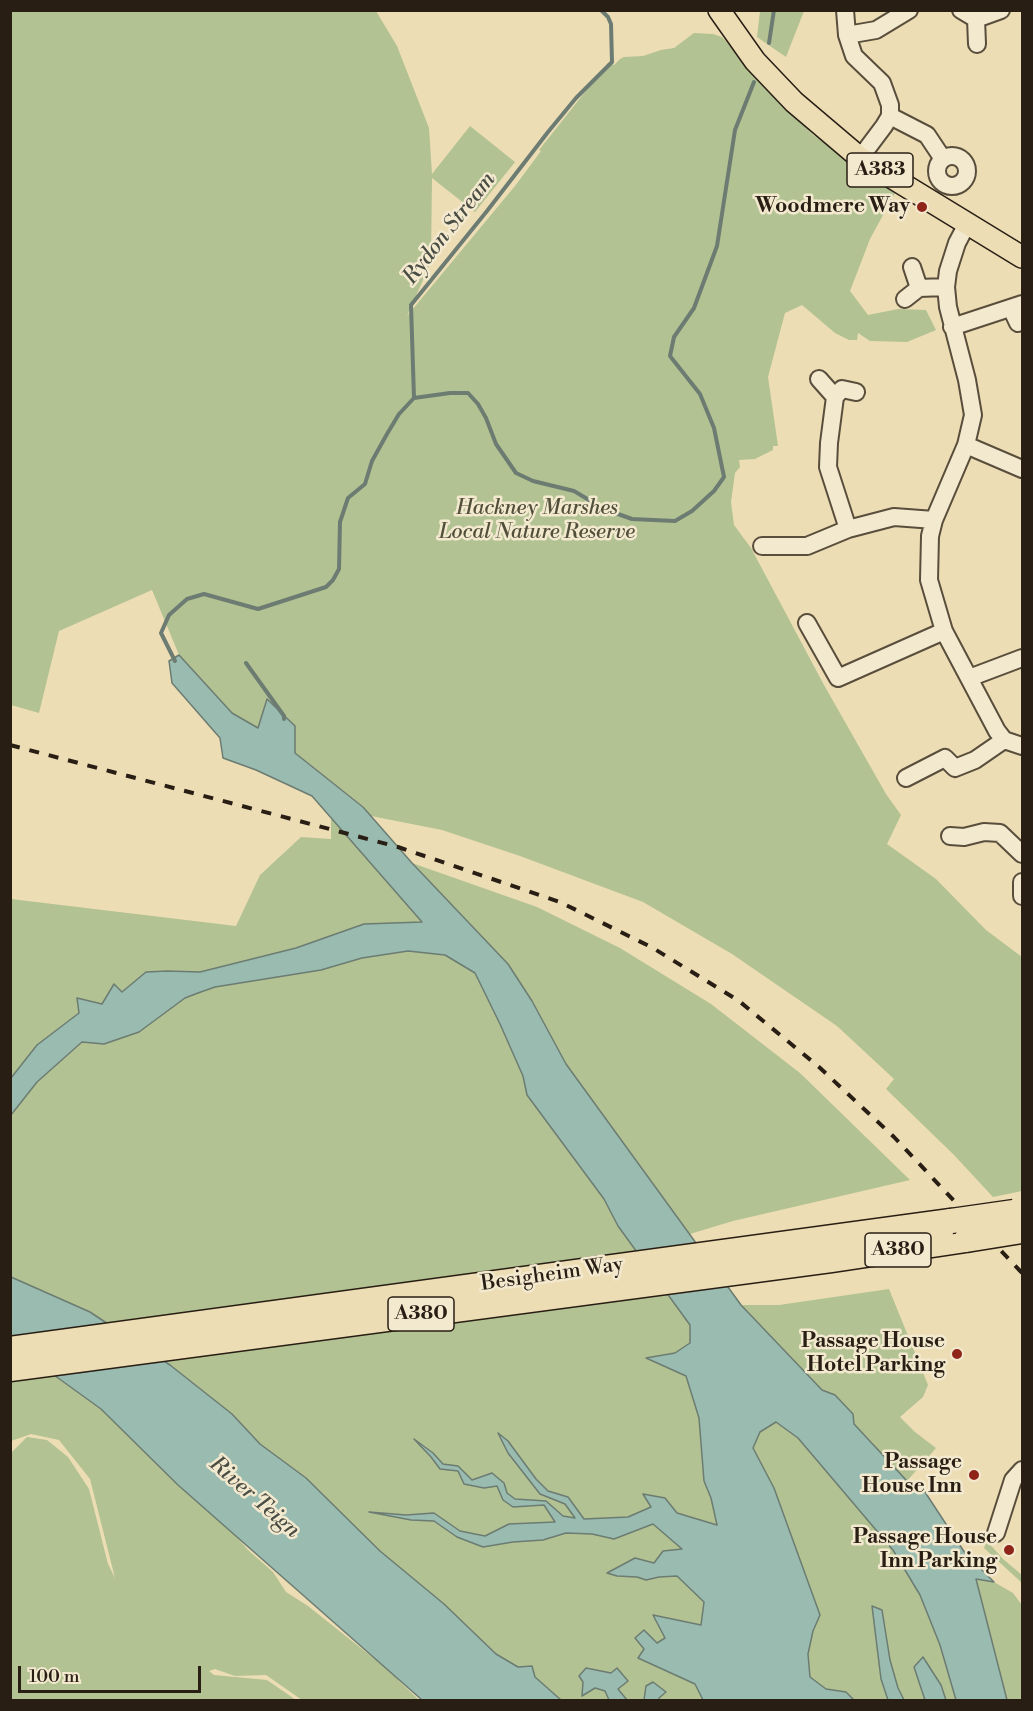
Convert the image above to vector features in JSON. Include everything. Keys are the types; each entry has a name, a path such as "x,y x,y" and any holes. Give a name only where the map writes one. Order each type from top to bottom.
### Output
{"highway":[{"name":"Besigheim Way","path":"10,1369 826,1250 959,1230 1020,1218"},
{"name":"Besigheim Way","path":"10,1349 588,1270 826,1250"}],"main road":[{"name":"A383","path":"719,10 755,61 794,102 860,158 1023,257"}],"street":[{"path":"845,10 847,35 854,56 882,83 890,105 890,116 860,158"},
{"path":"847,35 876,30 909,10"},
{"path":"961,10 976,19"},
{"path":"976,19 1001,10"},
{"path":"976,19 977,44"},
{"path":"890,116 927,135 943,159"},
{"path":"967,224 957,243 946,287 952,327 967,380 973,415 966,445 934,520 930,536 929,580 944,631 997,731 1004,740 1023,746"},
{"path":"912,267 919,288"},
{"path":"905,299 919,288 946,287"},
{"path":"952,327 1017,312"},
{"path":"819,379 835,397"},
{"path":"848,529 828,467 828,443 835,397 842,389 856,392"},
{"path":"966,445 1023,469"},
{"path":"762,546 807,546 848,529 894,517 934,520"},
{"path":"807,623 838,678 944,631"},
{"path":"969,678 1023,658"},
{"path":"906,778 945,758 955,768 975,760 1004,740"},
{"path":"950,836 964,837 984,832 1000,833 1023,854"},
{"path":"1023,882 1023,896"},
{"path":"996,1533 1013,1480 1023,1470"}],"green space":[{"name":"Hackney Marshes Local Nature Reserve","path":"10,11 376,11 397,46 429,128 432,174 470,126 515,162 475,212 432,178 431,262 407,316 515,186 541,151 539,150 608,63 614,65 624,57 643,56 674,48 694,33 722,37 813,135 895,193 870,239 850,291 868,315 898,309 926,310 936,330 907,342 870,341 858,333 857,340 849,340 835,333 802,305 785,313 768,377 778,446 773,446 773,450 755,459 739,460 740,467 735,473 731,502 734,525 751,548 824,685 886,794 901,815 887,844 936,879 986,930 1022,957 1022,1191 993,1197 954,1155 886,1089 894,1079 837,1026 732,954 643,902 520,856 442,830 371,816 363,806 295,753 294,726 266,700 259,729 232,713 179,655 152,590 59,631 39,713 11,705"},
{"path":"760,11 804,11 786,57 757,37"},
{"path":"331,817 423,923 364,924 296,948 200,972 167,971 11,1078 11,899 236,926 260,875 301,837 331,839"},
{"path":"412,863 537,907 620,948 711,1004 800,1073 910,1180 733,1221 690,1234 566,1064 532,1001 508,964"},
{"path":"408,951 445,955 475,973 523,1076 527,1095 604,1199 618,1226 652,1273 711,1263 742,1305 779,1305 889,1289 928,1385 923,1397 900,1417 936,1448 907,1481 923,1489 965,1553 994,1582 1013,1593 1022,1605 1022,1700 561,1700 535,1677 496,1654 444,1604 380,1551 306,1478 260,1444 232,1414 170,1365 90,1312 11,1277 10,1115 37,1082 83,1042 104,1044 185,998 215,987 321,970 362,958"},
{"path":"11,1344 101,1409 178,1485 273,1572 286,1592 389,1668 419,1700 302,1700 266,1675 235,1676 215,1669 209,1671 214,1675 267,1680 296,1700 11,1700 11,1453 27,1437 47,1440 68,1457 89,1489 108,1564 115,1578 90,1479 59,1440 31,1434 11,1441"},
{"path":"987,1541 1022,1575 1022,1583 984,1548"}],"water":[{"path":"179,655 232,713 258,728 267,699 295,726 295,753 363,807 412,863 508,964 532,1001 566,1064 741,1305 822,1390 835,1395 853,1414 854,1424 907,1481 923,1489 965,1553 994,1582 976,1579 1007,1700 956,1700 940,1645 920,1595 893,1550 798,1438 776,1422 760,1432 753,1448 774,1488 820,1615 813,1631 808,1654 810,1677 826,1689 846,1692 854,1700 703,1700 695,1684 638,1658 644,1649 635,1638 644,1630 657,1643 665,1638 653,1615 701,1625 704,1602 677,1576 646,1580 607,1573 635,1558 654,1563 663,1551 682,1549 653,1524 614,1539 592,1534 566,1533 543,1540 483,1547 457,1537 434,1521 411,1520 369,1512 406,1515 434,1513 460,1531 485,1536 509,1524 555,1522 544,1505 513,1507 503,1500 497,1486 484,1488 464,1484 458,1471 440,1469 414,1439 433,1453 443,1464 458,1466 472,1480 492,1473 504,1483 507,1493 515,1499 546,1501 563,1516 575,1518 565,1504 540,1494 508,1453 498,1433 508,1441 536,1479 548,1491 568,1497 584,1519 628,1517 651,1507 643,1494 665,1498 677,1513 717,1525 711,1498 704,1481 699,1418 686,1376 646,1358 675,1353 690,1343 690,1325 618,1226 604,1199 527,1095 523,1076 475,973 445,955 408,951 362,958 321,970 215,987 198,993 185,998 139,1032 104,1044 82,1042 37,1082 11,1115 11,1078 37,1045 79,1013 77,998 102,1004 114,984 122,992 146,972 200,972 296,948 364,924 422,922 312,796 256,770 223,758 220,738 172,683 169,661"},
{"name":"River Teign","path":"11,1277 90,1312 170,1365 232,1414 260,1444 306,1478 380,1551 444,1604 496,1654 518,1667 532,1666 535,1677 561,1700 422,1700 178,1485 101,1409 11,1344"},
{"path":"872,1606 882,1610 890,1660 904,1700 888,1700 881,1679"},
{"path":"923,1657 941,1685 946,1700 925,1700 914,1667"},
{"path":"586,1668 611,1673 617,1668 628,1681 618,1689 627,1700 609,1700 605,1691 595,1688 582,1696 583,1682 579,1676"},
{"path":"653,1682 666,1692 659,1700 644,1700 646,1686"}],"waterway":[{"name":"Rydon Stream","path":"175,661 161,633 169,615 187,599 204,594 258,609 326,587 333,580 339,569 340,522 348,498 365,484 372,461 387,434 399,414 414,398 411,305 576,98 612,62 611,24 601,10"},
{"path":"769,43 774,10"},
{"path":"414,398 468,393 478,404 496,444 516,473 533,481 574,491 604,509 632,519 675,521 692,511 714,491 724,477 714,428 700,394 670,356 674,337 694,308 717,246 735,130 754,82"},
{"path":"246,663 284,719"}],"railway":[{"path":"10,745 398,847 560,902 653,948 739,1001 819,1067 894,1137 1022,1273"}],"place":[{"name":"Woodmere Way","path":"922,207"},
{"name":"Passage House Hotel Parking","path":"957,1354"},
{"name":"Passage House Inn","path":"974,1475"},
{"name":"Passage House Inn Parking","path":"1009,1550"}]}
